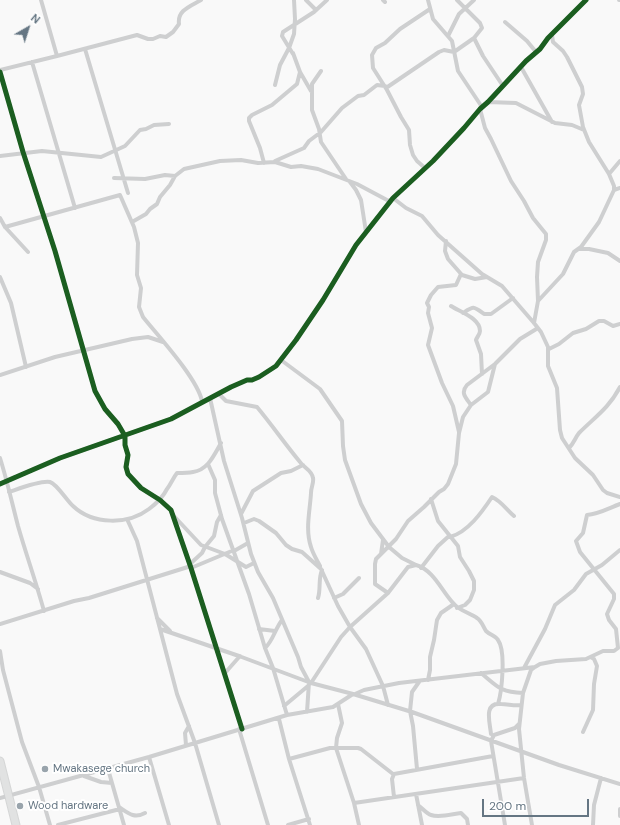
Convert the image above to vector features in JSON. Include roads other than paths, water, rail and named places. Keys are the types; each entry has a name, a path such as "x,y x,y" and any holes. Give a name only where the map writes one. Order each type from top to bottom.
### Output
{"highway":[{"path":"0,761 16,825"}],"street":[{"path":"41,0 57,56"},
{"path":"201,0 180,14 178,19 179,24 174,32 166,36 160,36 153,39 137,35 0,71 23,152 55,251 98,397 125,436 125,445 128,455 126,467 128,474 141,488 168,507 172,515 191,566 225,673 268,825"},
{"path":"275,85 280,65 290,46 294,34 294,0"},
{"path":"306,0 316,10"},
{"path":"312,92 300,72 290,46 282,36 283,32 316,10 327,0"},
{"path":"428,0 433,19 452,41 458,72 481,108 485,128 492,139 511,181 533,218 546,234 546,240 538,262 538,301 534,323"},
{"path":"132,222 146,214 157,204 175,176 185,168 214,161 241,160 264,163 275,162 304,148 320,133 342,108 358,96 364,95 374,86 377,85 385,87 439,52 444,50 454,52 474,38 482,28 480,23 457,0"},
{"path":"448,36 459,14 474,0"},
{"path":"0,484 60,458 171,419 203,401 247,380 252,380 259,377 270,370 281,360 323,300 366,232 393,198 464,128 481,108 584,1"},
{"path":"425,168 413,155 410,145 409,130 373,68 372,55 376,48 385,43 400,29 430,9"},
{"path":"505,22 527,41 536,52"},
{"path":"538,301 563,274 574,252 579,249 599,222 614,190 609,174 589,142 584,130 579,105 583,94 582,87 568,57 553,42 552,35"},
{"path":"474,38 483,56 503,86"},
{"path":"85,48 128,193"},
{"path":"32,62 75,208"},
{"path":"521,66 552,122"},
{"path":"321,71 312,84 312,110 320,133 321,142 356,190 361,200 366,232"},
{"path":"264,163 249,118 272,105 297,84 300,72"},
{"path":"488,102 516,103 552,122 572,125 584,130"},
{"path":"0,156 23,152 42,151 99,157 127,144 140,130 147,129 154,125 169,124"},
{"path":"609,174 620,161"},
{"path":"275,162 291,167 320,169 348,180 389,201 393,198"},
{"path":"114,178 145,179 164,174 175,176"},
{"path":"614,190 620,188"},
{"path":"5,227 120,195 132,222 138,243 137,274 141,288 139,307 143,317 191,378 203,401"},
{"path":"393,198 406,208 422,216 429,222 438,235 482,274 497,282 513,298 538,328 546,340 549,349 548,366 556,388 561,433 578,461 593,475 603,490 607,493 620,497"},
{"path":"0,221 28,252"},
{"path":"446,241 445,251 448,259 461,274 475,279 488,277"},
{"path":"579,249 589,249 608,253 620,261"},
{"path":"459,433 453,406 442,383 428,345 432,328 427,303 431,295 438,287 456,285 461,274"},
{"path":"0,277 11,303 26,367"},
{"path":"463,314 472,307 484,314 492,314 513,298"},
{"path":"451,306 474,319 480,329 476,340 481,354 482,374"},
{"path":"549,349 573,334 599,321 604,321 613,326 620,324"},
{"path":"471,405 463,393 464,388 495,364 515,343 538,328"},
{"path":"0,375 55,357 132,339 148,337 164,342"},
{"path":"281,360 320,389 342,421 345,460 361,504 371,523 383,540 402,558 428,572 458,608 478,619 486,631 498,640 503,660 501,690 498,704"},
{"path":"388,593 375,584 376,559 396,539 408,521 446,486 456,464 459,433 463,417 471,405 488,392 495,364"},
{"path":"569,448 579,433 609,404 620,387"},
{"path":"219,394 226,401 256,407 313,476 314,481 311,488 311,501 308,514 308,538 334,598 350,627 366,649 383,686 388,705"},
{"path":"210,398 224,461 244,523 254,563 272,598 309,684 307,712"},
{"path":"9,492 50,482 56,486 72,506 84,515 106,520 127,519 144,512 160,500 177,473 195,472 204,468 221,443"},
{"path":"0,458 44,611"},
{"path":"208,464 215,480 215,493 221,515 273,668 287,715"},
{"path":"241,514 253,491 281,473 291,471 303,465"},
{"path":"421,568 438,546 450,536 456,536 478,516 492,497 500,501 514,516"},
{"path":"431,499 436,517 458,546 461,559 474,581 474,590 470,600 465,605 458,608"},
{"path":"0,798 39,786 108,769 287,715 333,707 354,694 364,690 419,681 535,667 556,661 591,658 603,651 614,651 618,648 616,629 609,620 607,614 608,609 614,599 614,594 593,570 580,552 576,541 583,533 587,515 596,514 620,504"},
{"path":"172,515 197,541 205,547 225,554 247,567 257,570"},
{"path":"191,566 214,536 217,522 221,515"},
{"path":"127,519 137,541 177,694 195,743 219,825"},
{"path":"244,523 254,519 259,521 277,534 286,545 292,549 302,552 322,570"},
{"path":"381,554 383,540"},
{"path":"0,624 191,566 225,554 248,543"},
{"path":"524,668 545,629 553,608 558,601 574,590 586,574 602,565 620,550"},
{"path":"247,567 254,563"},
{"path":"284,706 309,684 341,637 350,627 388,593 409,566 416,565"},
{"path":"318,598 320,589 319,577 322,570"},
{"path":"0,572 30,583 38,588"},
{"path":"334,598 343,594 359,578"},
{"path":"428,680 430,657 437,620 442,613 454,604"},
{"path":"157,617 171,632"},
{"path":"265,648 282,620"},
{"path":"160,629 273,668 309,684 354,694 410,711 620,784"},
{"path":"259,629 286,629"},
{"path":"0,651 3,670 22,742 39,786 50,825"},
{"path":"225,673 240,656"},
{"path":"583,732 593,710 594,684 597,673 597,666 594,659 591,658"},
{"path":"532,825 520,750 519,724 523,693 531,670 535,667"},
{"path":"481,673 492,684 501,690 523,693"},
{"path":"417,769 410,711 412,692 419,681"},
{"path":"338,704 342,723 337,738 336,748 354,803 359,825"},
{"path":"491,734 488,715 493,706 498,704 521,705"},
{"path":"278,718 289,759 310,825"},
{"path":"505,825 491,740 494,735 514,728 519,724"},
{"path":"186,745 184,737 186,729 189,726"},
{"path":"289,759 330,748 352,747 361,749 393,774 493,756"},
{"path":"149,757 169,825"},
{"path":"108,769 124,825"},
{"path":"393,774 392,779 394,797"},
{"path":"83,776 101,782 112,783"},
{"path":"354,803 524,778"},
{"path":"594,825 594,804 601,778"},
{"path":"416,794 422,825"},
{"path":"418,806 434,816 445,816 461,812 467,819 468,825"},
{"path":"58,825 120,808 132,816 138,816 145,813"},
{"path":"620,809 620,816"},
{"path":"288,825 309,819"}],"place":[{"name":"Mwakasege church","path":"45,769"},
{"name":"Wood hardware","path":"20,806"}]}
